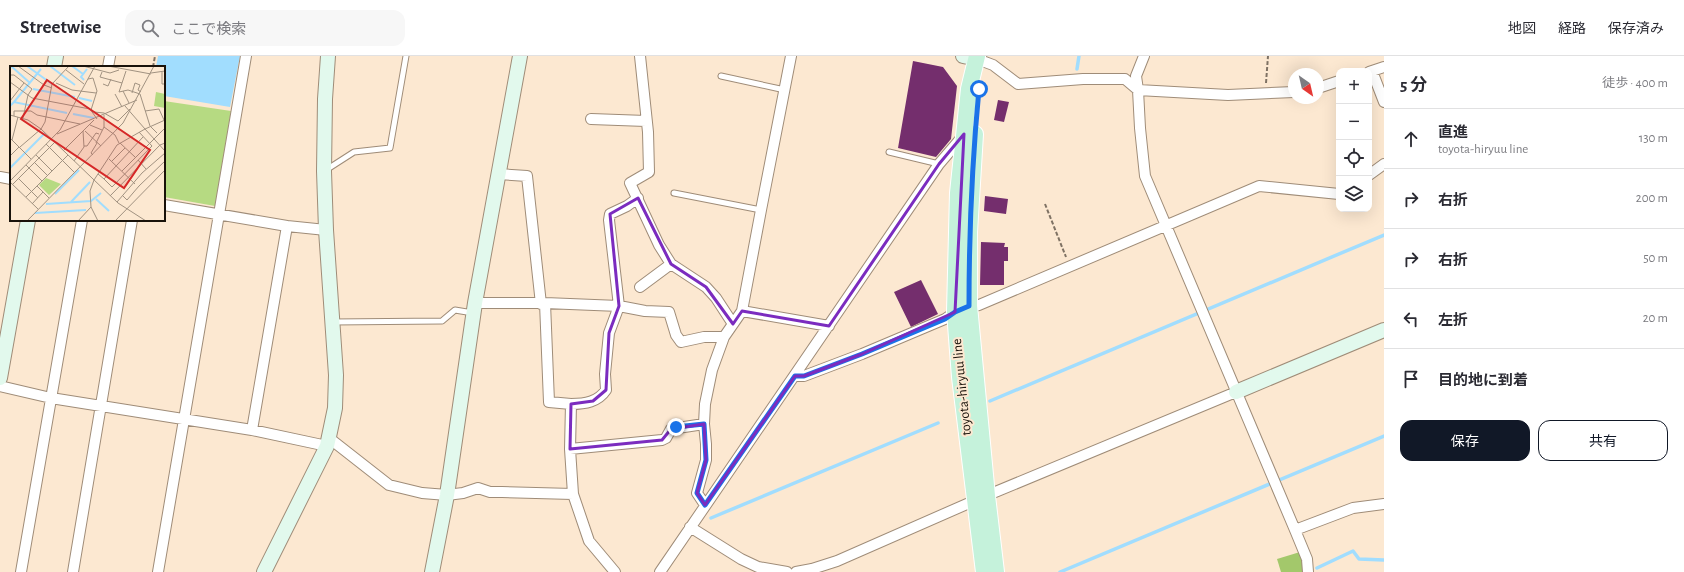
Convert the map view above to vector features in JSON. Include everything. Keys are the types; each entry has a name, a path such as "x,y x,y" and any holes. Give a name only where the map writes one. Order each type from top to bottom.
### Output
{"main road":[{"name":"toyota-hiryuu line","path":"972,57 958,193 962,309 981,498 984,572"},
{"name":"toyota-hiryuu line","path":"962,309 979,89 972,57"},
{"name":"toyota-hiryuu line","path":"981,498 996,572"}],"street":[{"path":"54,66 56,56"},
{"path":"108,66 110,56"},
{"path":"158,572 246,56"},
{"path":"264,572 328,442 336,402 336,375 326,230 324,171 325,99 328,56"},
{"path":"432,572 447,494 474,308 520,56"},
{"path":"640,56 648,132 649,172 630,183 659,245 671,264 706,287 716,298 733,324"},
{"path":"705,505 697,493 706,460 704,424 705,404 712,370 724,337 742,311 791,56"},
{"path":"1144,56 1136,76 1145,176 1295,530 1306,559 1308,572"},
{"path":"972,57 993,65 1018,84 1083,79 1125,79 1138,90 1228,95 1288,92"},
{"path":"1372,70 1384,67"},
{"path":"1372,75 1384,102"},
{"path":"1324,86 1336,82"},
{"path":"591,119 646,121"},
{"path":"660,572 939,164 964,134"},
{"path":"1372,173 1384,164"},
{"path":"498,174 528,176 543,304 549,402 582,404 599,398 606,390 605,374 609,332 620,306 609,220 610,214 627,206 638,198"},
{"path":"0,177 10,179"},
{"path":"795,376 804,376 862,354 945,319 962,309 979,305 1260,186 1336,194"},
{"path":"165,205 287,226 326,230"},
{"path":"0,378 28,221"},
{"path":"21,572 82,221"},
{"path":"73,572 132,221"},
{"path":"252,430 287,226"},
{"path":"640,287 671,264"},
{"path":"474,308 543,304 620,306 645,311 669,312 676,335 681,342 704,337 724,337"},
{"path":"742,311 829,326"},
{"path":"796,572 812,569 837,561 981,498 1384,330"},
{"path":"0,386 51,398 328,442 389,485 422,493 463,493 478,488 490,492 573,494"},
{"path":"571,404 570,449 573,494 589,541 615,572"},
{"path":"570,449 662,440 666,438 671,429 704,424"},
{"path":"1295,530 1353,508 1384,504"},
{"path":"690,527 755,569 787,572"}],"lane":[{"path":"324,171 354,152 390,148 406,56"},
{"path":"721,76 785,90"},
{"path":"889,152 939,164"},
{"path":"674,194 761,210"},
{"path":"332,322 442,322 455,310 474,308"}],"path":[{"path":"153,66 155,56"},
{"path":"1264,94 1268,56"},
{"path":"1045,204 1070,266"}],"highlighted area":[{"path":"964,134 955,312 862,354 804,376 795,376 705,505 697,493 706,460 704,424 671,429 662,440 570,449 571,404 593,401 606,390 609,333 619,306 610,214 638,198 671,264 706,287 733,324 742,311 829,326 939,164"}],"green space":[{"path":"165,101 231,111 215,206 165,197"},
{"path":"1300,552 1303,560 1304,572 1281,572 1277,559"}],"water":[{"path":"158,56 240,56 230,107 165,96 165,66 156,66"}],"building":[{"path":"913,61 943,67 957,86 951,139 936,157 898,148"},
{"path":"998,100 1009,102 1004,122 994,120"},
{"path":"985,196 1008,199 1006,214 984,211"},
{"path":"981,242 1005,243 1004,247 1008,247 1008,261 1004,261 1004,285 980,285"},
{"path":"921,280 938,314 911,327 894,292"}],"waterway":[{"path":"1077,69 1079,56"},
{"path":"990,401 1384,235"},
{"path":"711,518 938,423"},
{"path":"1060,572 1384,436"},
{"path":"1317,568 1353,551 1359,559 1384,560"}],"route":[{"path":"676,427 704,424 706,460 697,493 705,505 795,376 804,376 862,354 945,319 955,312 969,306 969,232 974,141 979,89"}]}
